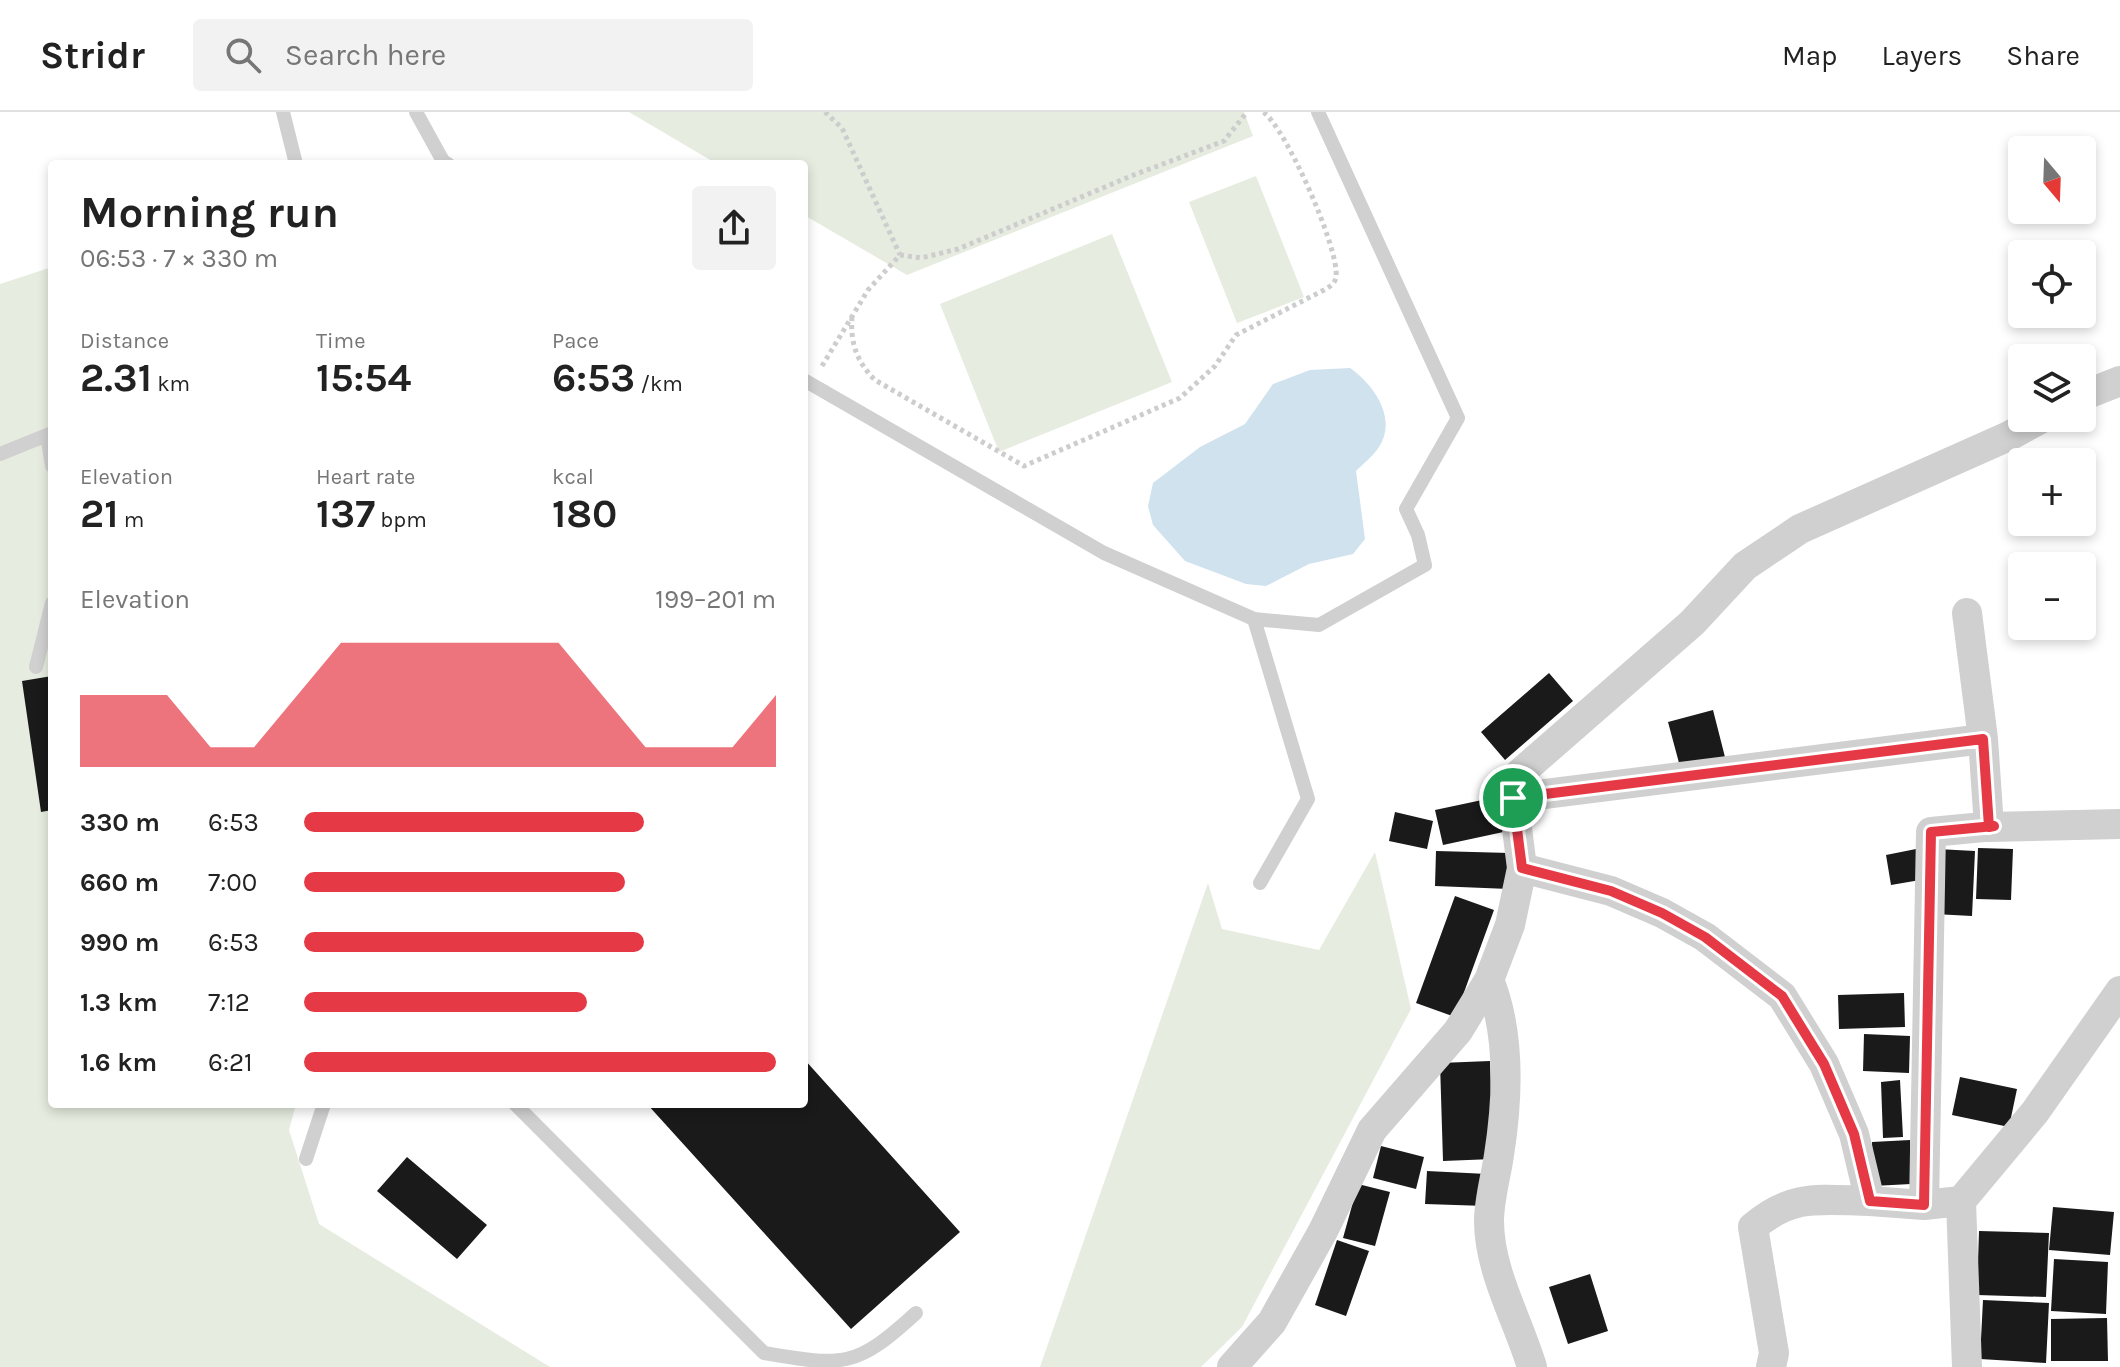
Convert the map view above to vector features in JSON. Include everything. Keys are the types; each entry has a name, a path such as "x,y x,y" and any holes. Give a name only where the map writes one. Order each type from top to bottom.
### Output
{"street":[{"path":"2096,390 2120,381"},
{"path":"1232,1367 1272,1322 1323,1231 1372,1130 1458,1031 1489,980 1510,925 1522,868 1511,781 1692,623 1745,566 1800,529 2016,432"},
{"path":"1967,613 1983,739 1989,827 2120,824"},
{"path":"1513,798 1983,739"},
{"path":"1924,1205 1931,832 1994,826"},
{"path":"1522,868 1611,891 1662,913 1705,937 1782,996 1830,1078 1854,1134 1870,1201"},
{"path":"1489,980 1496,996 1506,1057 1505,1121 1489,1221 1496,1265 1532,1367"},
{"path":"1967,1367 1961,1201 2035,1112 2120,991"},
{"path":"1771,1367 1774,1353 1753,1227 1770,1213 1804,1199 1924,1205 1961,1201"}],"lane":[{"path":"283,112 295,160"},
{"path":"416,112 442,160"},
{"path":"808,382 1104,553 1254,619 1288,625 1319,625 1425,565 1418,535 1406,509 1458,418 1318,112"},
{"path":"0,454 48,434"},
{"path":"36,667 48,619"},
{"path":"1254,619 1308,799 1260,883"},
{"path":"306,1159 323,1108"},
{"path":"519,1108 764,1353 804,1366 846,1367 874,1353 916,1313"}],"path":[{"path":"825,112 842,128 900,255"},
{"path":"900,255 921,258 958,249 1131,176 1224,141 1247,112"},
{"path":"852,317 853,345 865,370 875,380 1024,466 1180,398 1215,366 1236,335 1324,290 1336,277 1332,249 1302,175 1277,126 1263,112"},
{"path":"808,382 868,290 900,255"}],"shaded area":[{"path":"629,112 1244,112 1253,136 907,275 808,217 808,160 710,160"},
{"path":"1256,176 1304,297 1237,323 1189,202"},
{"path":"1112,234 1172,382 999,452 940,304"},
{"path":"48,268 48,1108 295,1108 289,1130 319,1224 550,1367 0,1367 0,284"},
{"path":"1375,852 1411,1009 1242,1327 1201,1367 1040,1367 1208,883 1222,929 1319,950"}],"water":[{"path":"1350,368 1374,392 1386,425 1379,447 1356,471 1365,539 1353,554 1309,564 1266,586 1246,584 1185,561 1153,525 1148,506 1153,483 1200,447 1245,424 1273,384 1310,370"}],"building":[{"path":"1549,673 1573,701 1505,760 1481,732"},
{"path":"48,677 48,811 41,812 22,681"},
{"path":"1713,710 1726,761 1682,774 1668,722"},
{"path":"1501,796 1508,831 1443,845 1435,810"},
{"path":"1395,812 1433,821 1427,849 1389,841"},
{"path":"1921,848 1926,879 1891,885 1886,855"},
{"path":"1978,848 2013,849 2011,900 1976,899"},
{"path":"1937,849 1975,851 1972,916 1934,914"},
{"path":"1436,851 1510,853 1509,889 1435,886"},
{"path":"1455,896 1494,910 1455,1017 1416,1003"},
{"path":"1904,993 1905,1027 1839,1029 1838,995"},
{"path":"1864,1034 1910,1036 1909,1073 1863,1071"},
{"path":"1490,1061 1493,1159 1443,1161 1440,1063"},
{"path":"808,1063 960,1232 851,1329 651,1108 808,1108"},
{"path":"1960,1077 2017,1089 2009,1127 1952,1115"},
{"path":"1900,1080 1903,1137 1883,1138 1881,1082"},
{"path":"1910,1140 1911,1184 1873,1186 1872,1142"},
{"path":"1381,1146 1424,1157 1416,1189 1373,1178"},
{"path":"407,1157 487,1225 457,1259 377,1191"},
{"path":"1427,1171 1487,1174 1486,1206 1425,1204"},
{"path":"1358,1184 1390,1192 1375,1246 1343,1238"},
{"path":"2053,1207 2114,1212 2110,1255 2049,1250"},
{"path":"1979,1231 2049,1233 2046,1297 1977,1295"},
{"path":"1337,1240 1369,1251 1346,1316 1315,1305"},
{"path":"2054,1259 2108,1262 2106,1314 2051,1311"},
{"path":"1590,1274 1608,1331 1568,1344 1549,1287"},
{"path":"1983,1300 2049,1303 2046,1363 1980,1359"},
{"path":"2107,1318 2108,1361 2051,1361 2051,1319"}],"route":[{"path":"1513,798 1522,868 1611,891 1662,913 1705,937 1782,996 1824,1064 1854,1134 1870,1201 1924,1205 1931,832 1994,826 1989,827 1983,739 1513,798"}]}
